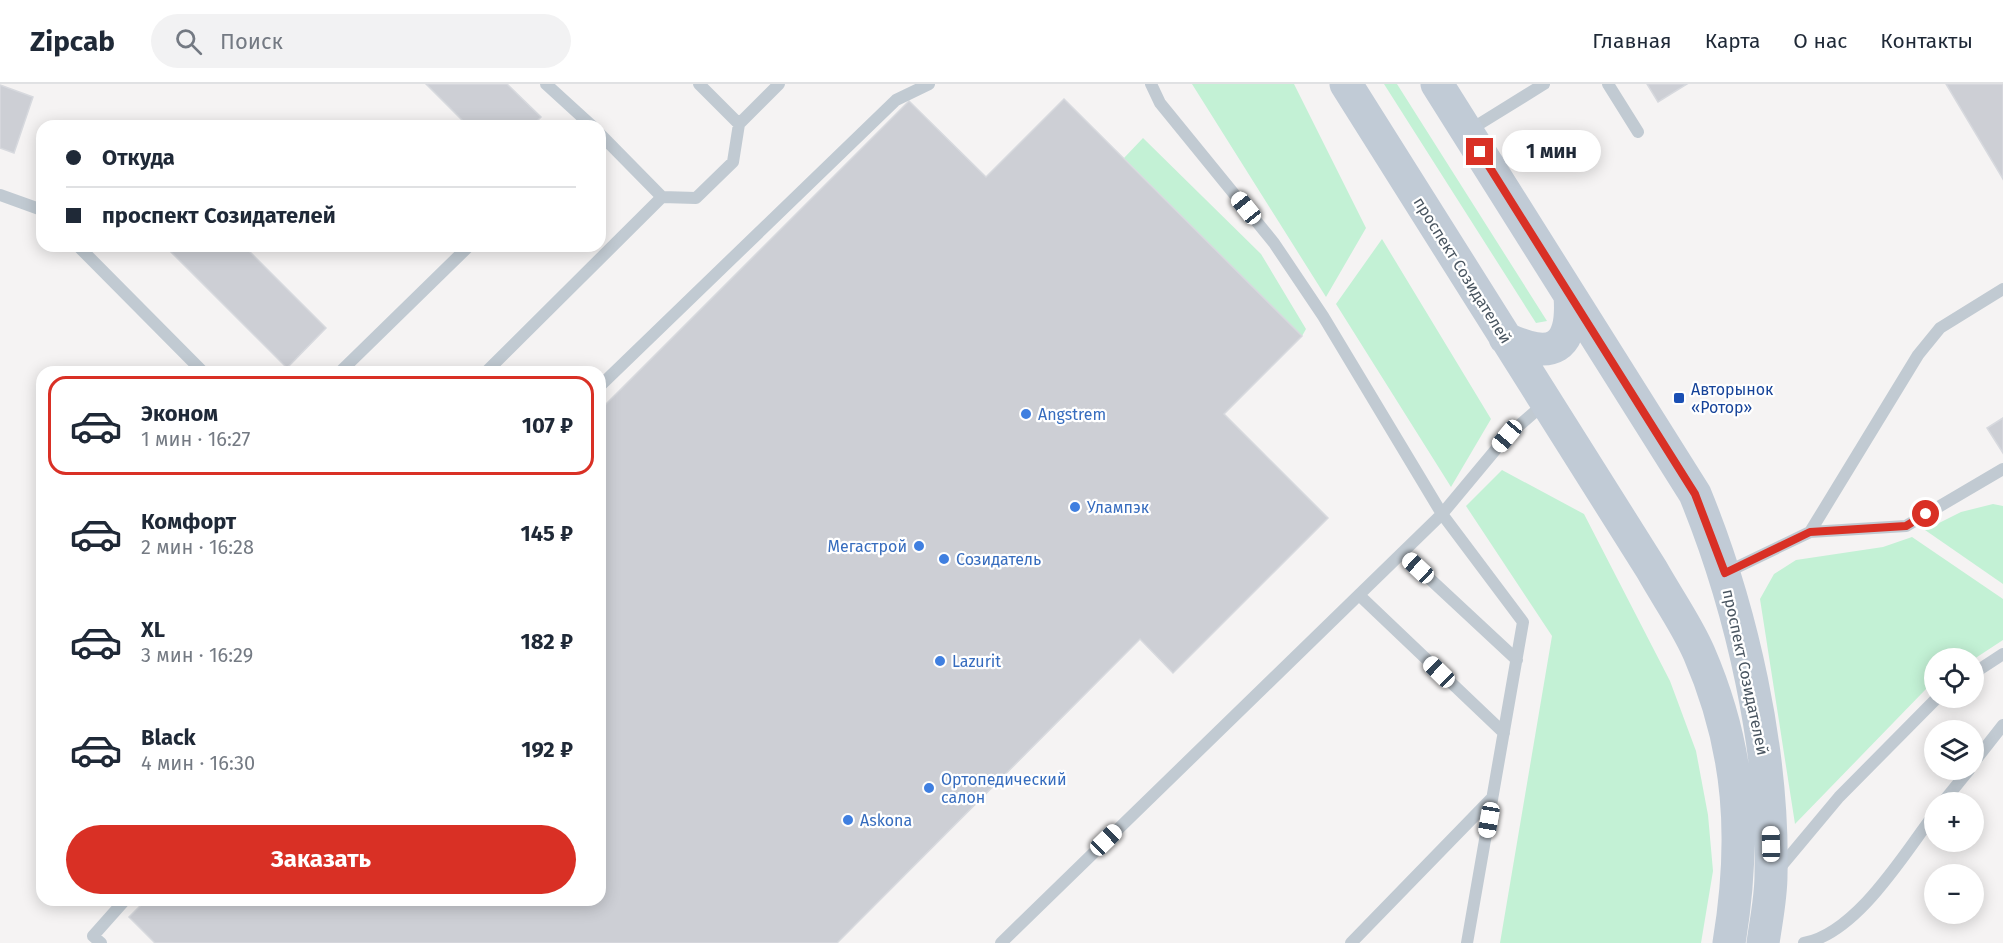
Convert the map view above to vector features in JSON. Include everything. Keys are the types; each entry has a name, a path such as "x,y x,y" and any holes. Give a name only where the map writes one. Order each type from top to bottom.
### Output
{"main road":[{"name":"проспект Созидателей","path":"1346,84 1652,570 1699,652 1728,736 1739,812 1737,892 1729,943"},
{"name":"проспект Созидателей","path":"1437,84 1695,494 1725,573 1765,749 1772,878 1764,943"},
{"path":"1505,338 1540,351 1563,343 1571,321 1570,296"}],"lane":[{"path":"546,84 585,120"},
{"path":"699,84 739,124"},
{"path":"606,140 662,197 696,198 734,162 739,124 778,84"},
{"path":"606,380 896,100 929,84"},
{"path":"1151,84 1160,103 1287,261 1323,316 1442,514 1523,622 1467,943"},
{"path":"1467,131 1544,84"},
{"path":"1608,84 1638,132"},
{"path":"0,195 36,208"},
{"path":"492,366 662,197"},
{"path":"84,252 197,366"},
{"path":"346,366 463,252"},
{"path":"1810,532 1918,354 1940,328 2003,289"},
{"path":"1001,943 1442,514 1507,436 1546,402"},
{"path":"1725,573 1810,532 1906,526 2003,469"},
{"path":"1402,553 1517,660"},
{"path":"1359,595 1504,733"},
{"path":"1984,666 2003,654"},
{"path":"1772,878 1839,797 1927,708"},
{"path":"1984,749 2003,725"},
{"path":"1951,792 1961,780"},
{"path":"1351,943 1492,798"},
{"path":"1804,943 1812,942 1844,923 1870,897 1924,827"},
{"path":"92,941 120,906"}],"green space":[{"path":"1192,84 1294,84 1366,228 1326,297"},
{"path":"1384,84 1397,84 1547,321 1536,323"},
{"path":"1143,138 1261,254 1306,329 1302,336 1124,158"},
{"path":"1382,239 1491,419 1451,487 1336,304"},
{"path":"1502,470 1584,514 1670,681 1696,751 1708,815 1713,871 1701,943 1500,943 1552,636 1466,506"},
{"path":"1993,504 2003,506 2003,584 1925,530 1961,512"},
{"path":"1912,537 2003,599 2003,640 1984,652 1984,648 1924,648 1924,691 1795,824 1760,599 1774,574 1796,560 1883,547"}],"building":[{"path":"426,84 507,84 541,117 538,120 462,120"},
{"path":"1647,84 1687,84 1658,102"},
{"path":"1946,84 2003,84 2003,179"},
{"path":"0,85 33,97 14,153 0,148"},
{"name":"Созидатель","path":"1064,99 1302,336 1224,414 1328,518 1173,673 1140,639 837,943 155,943 129,917 140,906 606,906 606,404 909,101 986,177"},
{"path":"171,252 250,252 326,328 289,366 285,366"},
{"path":"2003,418 2003,453 1987,428"}],"place":[{"name":"Авторынок «Ротор»","path":"1679,398"},
{"name":"Angstrem","path":"1026,414"},
{"name":"Улампэк","path":"1075,507"},
{"name":"Мегастрой","path":"919,546"},
{"name":"Созидатель","path":"944,559"},
{"name":"Lazurit","path":"940,661"},
{"name":"Ортопедический салон","path":"929,788"},
{"name":"Askona","path":"848,820"}],"route":[{"path":"1480,152 1695,494 1725,573 1810,532 1906,526 1926,514"}]}
